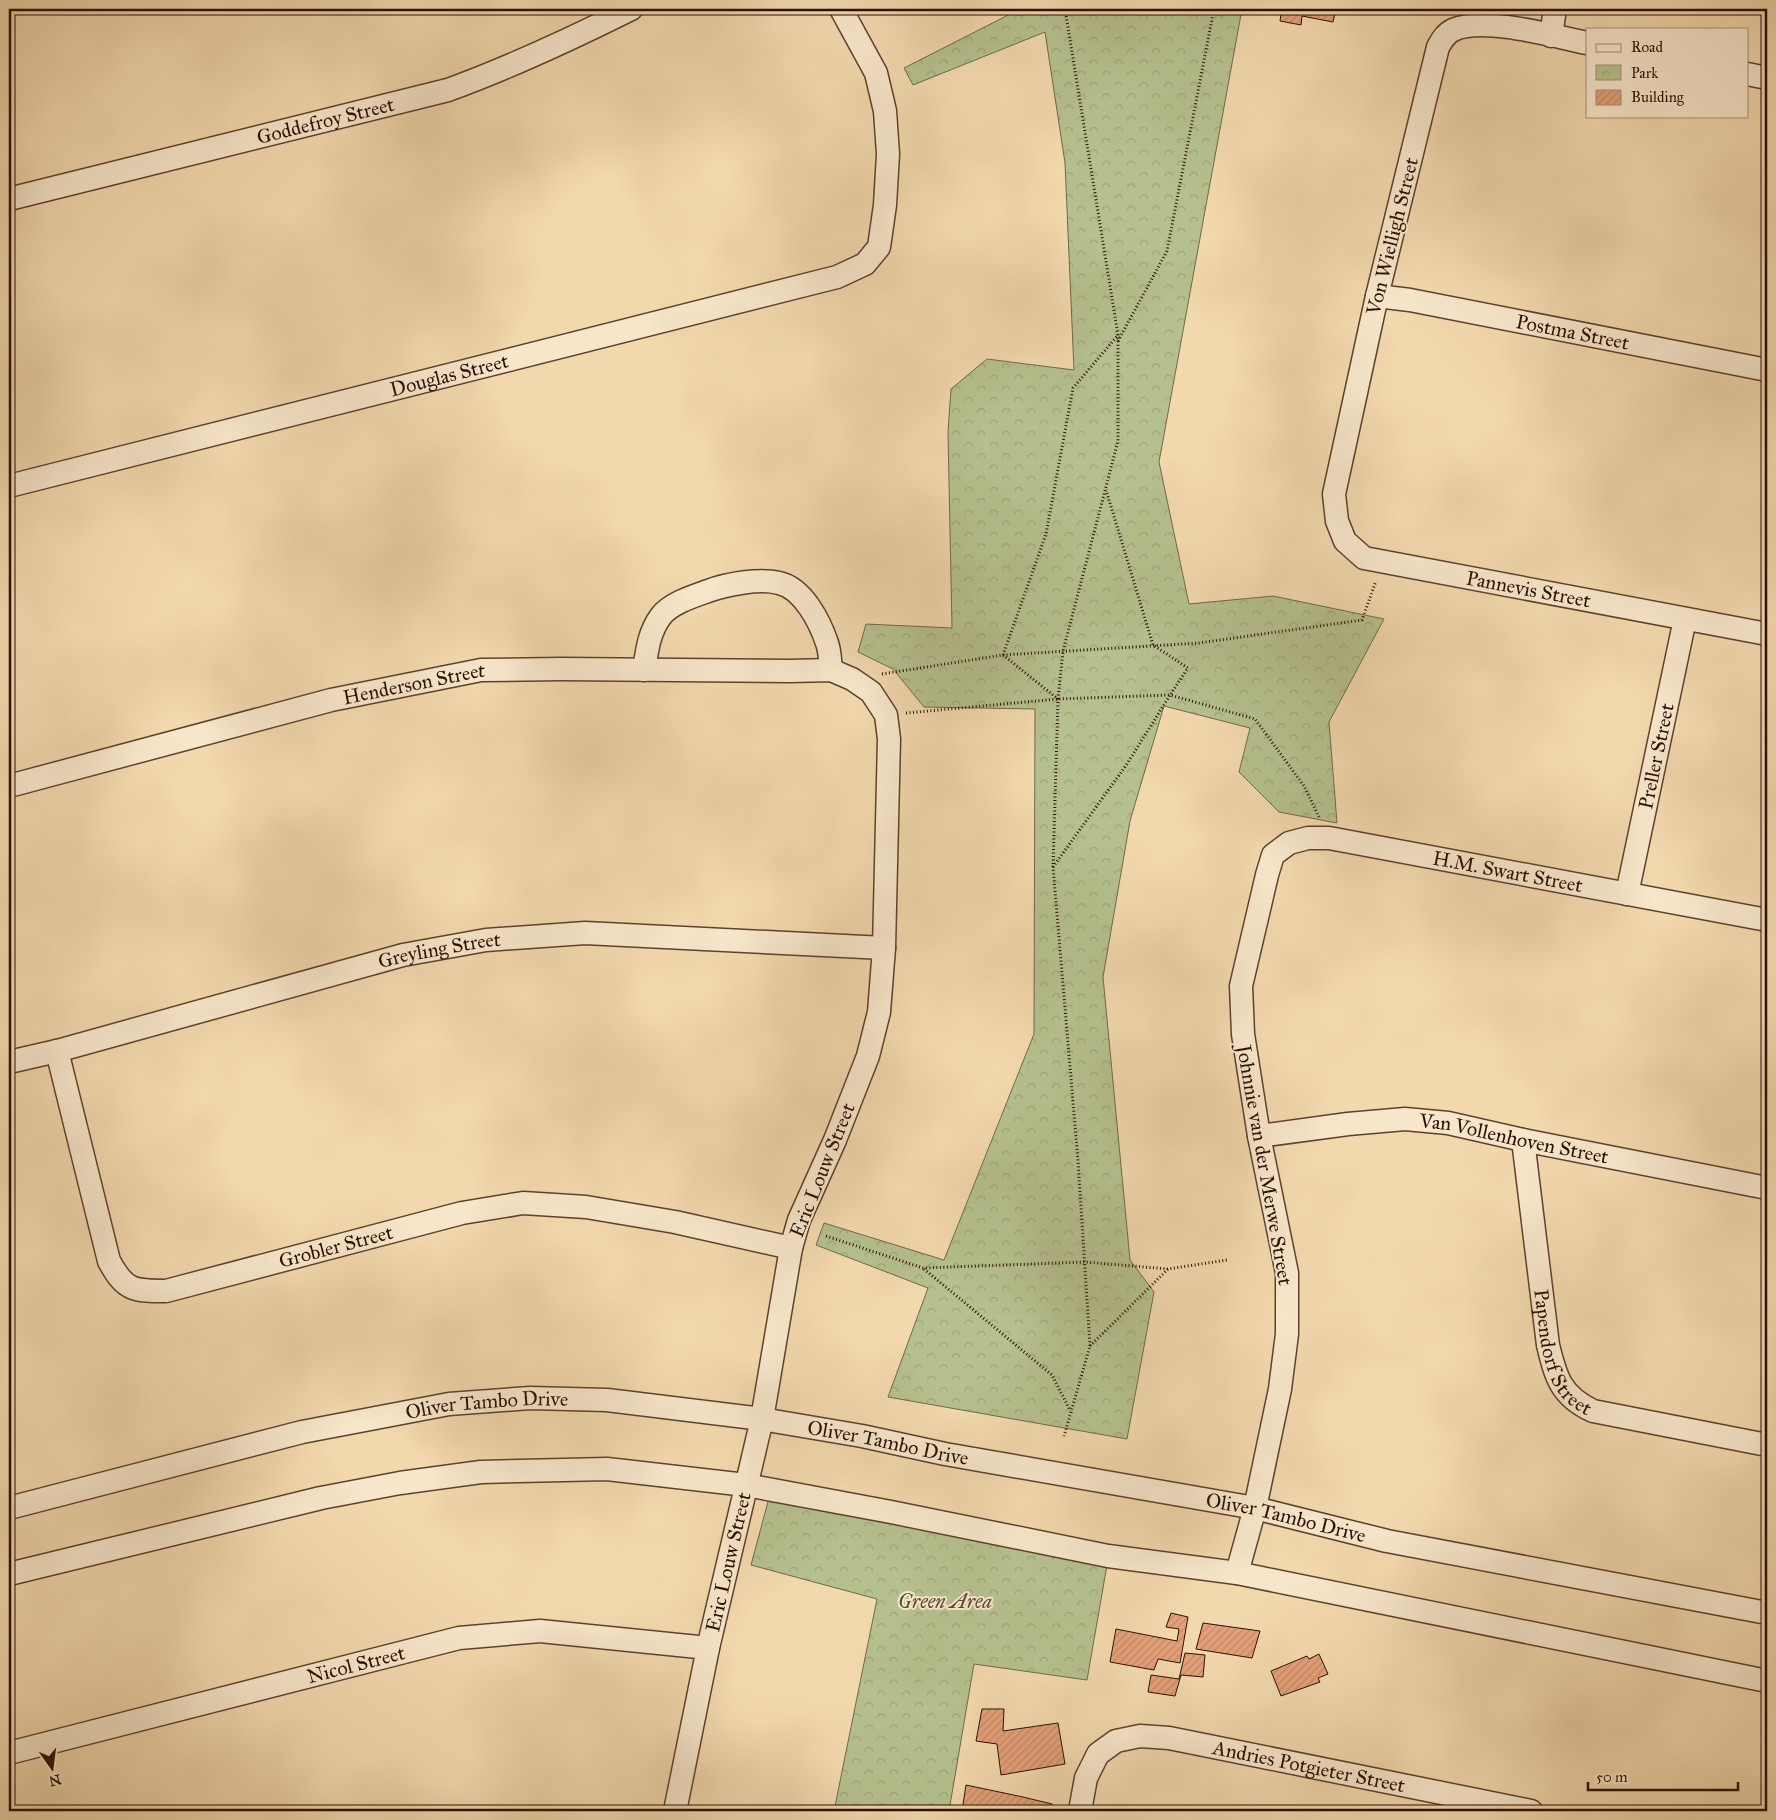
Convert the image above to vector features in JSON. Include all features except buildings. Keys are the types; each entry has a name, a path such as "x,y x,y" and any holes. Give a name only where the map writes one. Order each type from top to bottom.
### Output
{"street":[{"name":"Goddefroy Street","path":"9,200 448,90 505,68 631,9"},
{"name":"Douglas Street","path":"9,486 837,277 865,264 879,247 885,205 888,154 885,111 876,73 840,9"},
{"path":"1552,36 1555,9"},
{"name":"Von Wielligh Street","path":"1334,494 1377,296 1438,47 1443,37 1452,30 1469,26 1499,26 1586,42"},
{"path":"1748,74 1767,78"},
{"name":"Postma Street","path":"1377,296 1410,300 1767,370"},
{"name":"Pannevis Street","path":"1334,494 1337,521 1345,540 1364,558 1767,634"},
{"path":"644,670 652,631 662,614 683,600 717,588 757,581 779,582 791,588 806,602 819,623 828,645 830,670"},
{"name":"Preller Street","path":"1627,894 1685,619"},
{"name":"Henderson Street","path":"9,786 331,700 481,670 830,670"},
{"name":"Eric Louw Street","path":"675,1811 708,1648 762,1419 791,1248 799,1220 835,1140 868,1056 879,1012 884,948 890,739 886,715 871,692 852,679 830,670"},
{"name":"H.M. Swart Street","path":"1267,875 1273,855 1289,843 1308,838 1329,838 1767,920"},
{"name":"Johnnie van der Merwe Street","path":"1237,1573 1255,1508 1280,1389 1287,1326 1287,1273 1259,1136 1243,1034 1241,986 1267,875"},
{"name":"Greyling Street","path":"9,1062 57,1051 403,955 486,940 584,933 884,948"},
{"name":"Grobler Street","path":"57,1051 109,1261 118,1277 131,1288 145,1291 166,1291 462,1213 523,1203 586,1207 675,1222 791,1248"},
{"name":"Van Vollenhoven Street","path":"1259,1136 1348,1124 1404,1119 1448,1123 1523,1140 1767,1188"},
{"name":"Papendorf Street","path":"1523,1140 1548,1346 1554,1373 1568,1394 1580,1405 1593,1411 1767,1445"},
{"name":"Oliver Tambo Drive","path":"9,1508 302,1432 449,1404 530,1398 607,1400 762,1419 862,1436 945,1454 1255,1508 1387,1541 1767,1614"},
{"path":"9,1574 321,1498 400,1483 481,1472 607,1469 746,1485 1108,1556 1237,1573 1767,1681"},
{"name":"Nicol Street","path":"9,1753 459,1638 540,1631 708,1648"},
{"name":"Andries Potgieter Street","path":"1080,1811 1086,1778 1098,1754 1116,1741 1140,1736 1169,1738 1531,1811"}],"path":[{"path":"1064,1436 1090,1346 1053,867 1058,699 1063,651 1118,441 1118,335 1065,10 1070,9"},
{"path":"1118,342 1167,252 1214,9"},
{"path":"1003,655 1046,534 1073,388 1118,335"},
{"path":"1053,867 1128,764 1188,668 1153,645 1106,490"},
{"path":"852,679 1003,655 1200,643 1362,620 1383,562"},
{"path":"1003,655 1058,699"},
{"path":"886,715 1058,699 1170,695 1256,719 1304,786 1329,838"},
{"path":"826,1236 923,1268 1085,1262 1168,1269 1227,1260"},
{"path":"923,1268 1052,1375 1071,1412"},
{"path":"1090,1346 1168,1269"}],"green space":[{"path":"1020,9 1242,9 1159,462 1189,604 1273,596 1384,619 1329,722 1337,823 1279,812 1239,772 1250,728 1164,706 1130,821 1103,977 1130,1260 1154,1292 1127,1439 888,1397 928,1288 816,1245 824,1223 944,1260 1034,1034 1035,709 924,707 893,669 858,652 866,624 952,628 948,432 951,389 987,359 1074,370 1065,163 1045,32 913,85 904,68"},
{"name":"Green Area","path":"769,1498 1107,1565 1087,1680 974,1664 949,1811 834,1811 877,1599 751,1565"}]}
